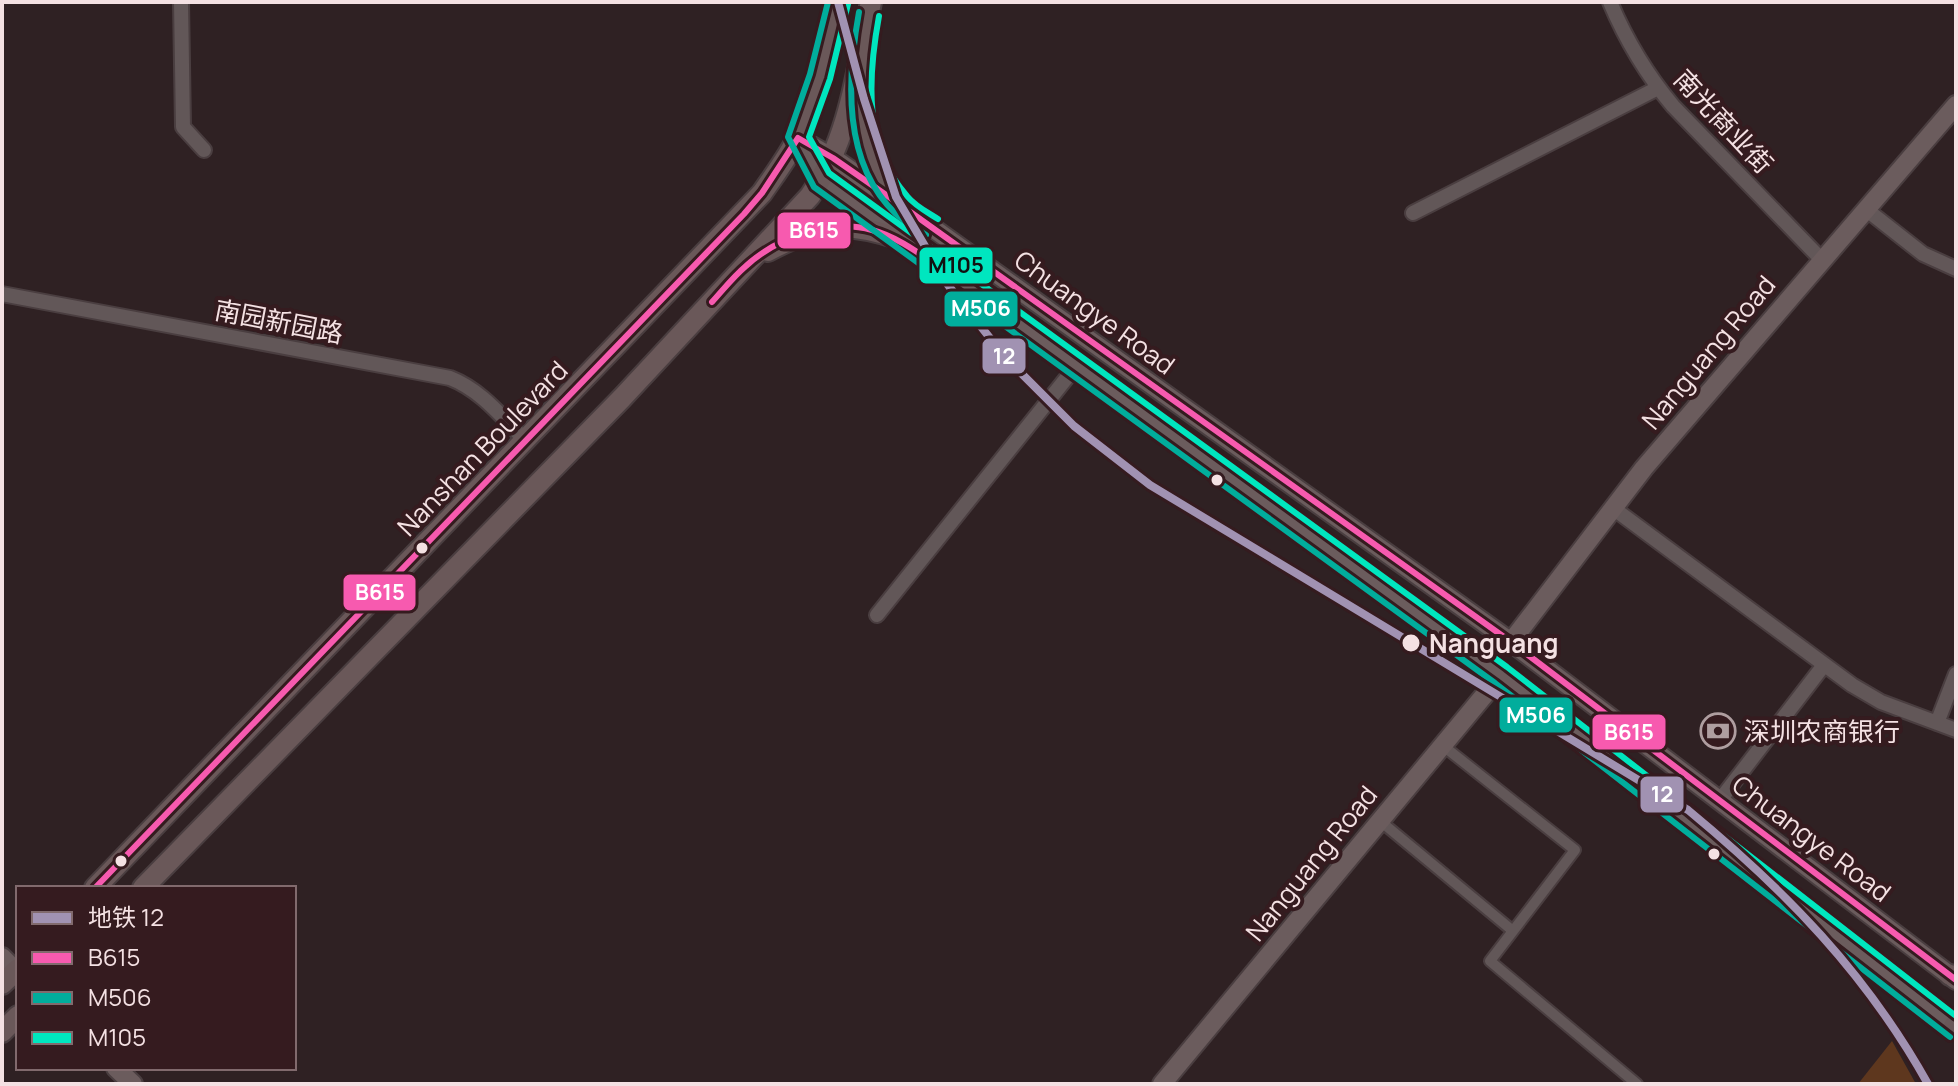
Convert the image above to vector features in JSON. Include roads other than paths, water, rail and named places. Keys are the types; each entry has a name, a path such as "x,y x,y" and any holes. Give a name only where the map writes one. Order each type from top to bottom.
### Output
{"main road":[{"name":"Nanshan Boulevard","path":"97,886 744,214 769,183 798,138 820,77 838,2"},
{"path":"145,886 622,398 810,196 833,158 845,124 871,2"},
{"path":"864,35 861,105 866,141 878,172 902,206"},
{"name":"Nanguang Road","path":"1511,642 1613,508 1821,259 1956,105"},
{"name":"Chuangye Road","path":"798,138 833,158 902,206 1511,642 1954,977"},
{"name":"Chuangye Road","path":"798,138 821,180 1501,675 1955,1028"},
{"path":"751,261 793,238 825,227 858,227 900,239"},
{"name":"Nanguang Road","path":"1162,1084 1501,675"},
{"path":"118,1070 133,1084"}],"street":[{"path":"181,2 183,127 204,150"},
{"name":"南光商业街","path":"1610,2 1630,44 1658,88 1821,259"},
{"path":"1413,213 1658,88"},
{"path":"1867,210 1923,254 1956,269"},
{"name":"南园新园路","path":"2,294 450,378 466,384 479,394 525,440"},
{"path":"877,615 1077,365"},
{"path":"1613,508 1824,665 1881,702 1956,730"},
{"path":"1720,800 1824,665"},
{"path":"1937,723 1956,674"},
{"path":"1442,745 1575,850 1490,961 1637,1084"},
{"path":"1379,820 1513,931"}],"metro line":[{"name":"12","path":"838,2 864,99 896,197 948,285 1005,357 1074,426 1150,485 1688,810 1758,871 1822,936 1878,1006 1928,1084"}],"place":[{"name":"Nanguang","path":"1411,643"},
{"name":"深圳农商银行","path":"1718,731"}]}
